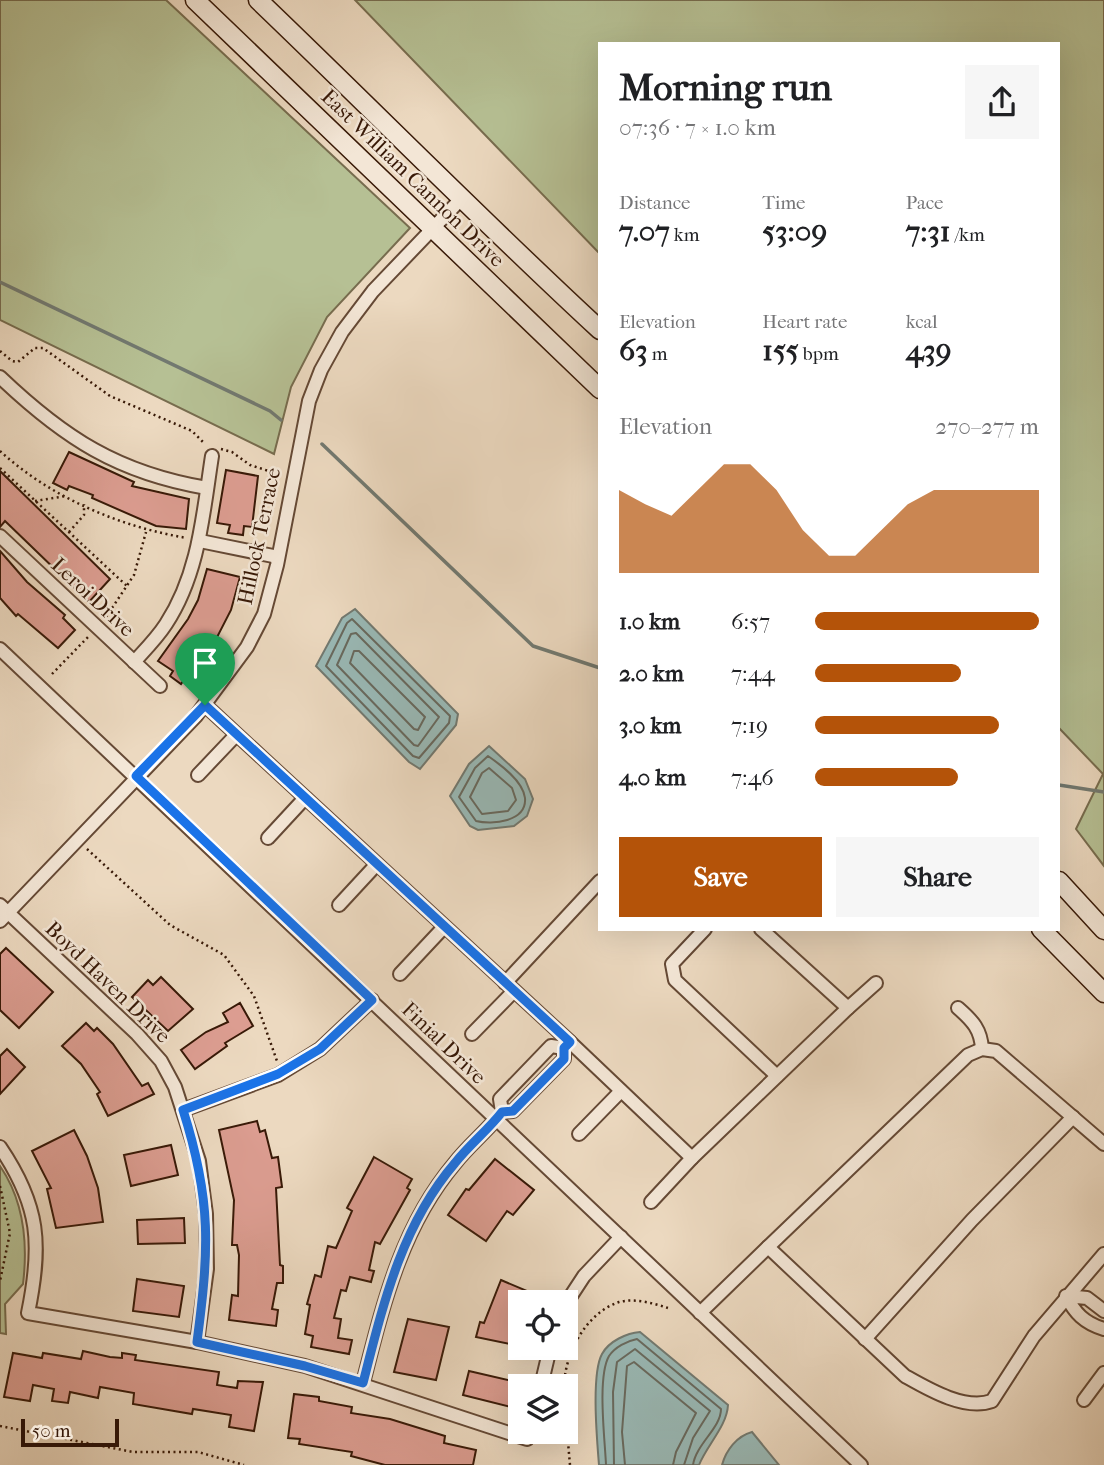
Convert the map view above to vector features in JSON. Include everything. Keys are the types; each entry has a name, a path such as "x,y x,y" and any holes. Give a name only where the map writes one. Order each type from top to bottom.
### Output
{"street":[{"name":"East William Cannon Drive","path":"195,0 598,387"},
{"name":"East William Cannon Drive","path":"258,0 421,156 461,200 598,328"},
{"name":"Hillock Terrace","path":"3,913 205,705 247,647 264,614 278,557 298,446 309,401 321,370 342,332 373,291 461,200"},
{"path":"0,377 45,419 84,445 168,481 207,488"},
{"path":"134,662 171,615 181,596 207,488 213,451"},
{"name":"Leroi Drive","path":"0,536 160,686"},
{"path":"193,540 278,557"},
{"name":"Finial Drive","path":"0,649 499,1116 621,1237 861,1465"},
{"path":"205,705 509,987 567,1045 621,1090 692,1158"},
{"path":"198,775 236,735"},
{"path":"268,838 305,799"},
{"path":"339,905 376,865"},
{"path":"1060,882 1104,930"},
{"path":"472,1034 598,883"},
{"name":"Boyd Haven Drive","path":"3,913 138,1034 161,1061 175,1087 199,1161 206,1214 207,1269 197,1342"},
{"path":"400,974 444,927"},
{"path":"703,931 673,964 676,980 777,1076"},
{"path":"763,931 848,1008"},
{"path":"1043,931 1104,993"},
{"path":"650,1202 692,1158 876,983"},
{"path":"183,1110 278,1074 320,1049 372,1000"},
{"path":"958,1008 973,1021 981,1035 982,1049"},
{"path":"363,1383 387,1289 406,1240 455,1162 499,1116 500,1099 551,1046 567,1045"},
{"path":"700,1313 968,1055 982,1049 996,1051 1104,1144"},
{"path":"579,1134 621,1090"},
{"path":"865,1339 972,1220 1073,1118"},
{"path":"0,1147 20,1179 35,1228 38,1260 28,1313 197,1342 305,1366 508,1429"},
{"path":"575,1290 584,1276 621,1237"},
{"path":"768,1247 905,1376 931,1391 980,1405 992,1401 1012,1366 1066,1296 1104,1254"},
{"path":"1066,1296 1087,1298 1104,1311"},
{"path":"1066,1296 1076,1314 1091,1325 1104,1329"},
{"path":"1084,1401 1104,1373"}],"path":[{"path":"0,351 12,361 18,362 35,348 44,348 110,396 192,431 213,451 232,452 250,465 275,473"},
{"path":"0,451 27,473 66,496 146,531 193,540"},
{"path":"0,468 128,587"},
{"path":"35,501 66,496"},
{"path":"69,532 84,516 84,504"},
{"path":"101,622 128,587 139,562 146,531"},
{"path":"52,674 90,634"},
{"path":"87,849 170,925 224,955 254,996 277,1061"},
{"path":"0,1186 10,1233 0,1281"},
{"path":"566,1374 580,1335 603,1311 619,1303 632,1301 668,1308"},
{"path":"0,1426 102,1448 133,1452 198,1452 244,1465"},
{"path":"568,1444 570,1465"}],"green space":[{"path":"0,0 166,0 410,228 327,317 291,387 274,454 0,320"},
{"path":"355,0 1104,0 1104,866 1076,829 1103,774 1060,729 1060,42 598,42 598,252"},
{"path":"0,1166 19,1208 25,1253 23,1284 5,1304 6,1334 0,1333"}],"water":[{"path":"355,609 458,714 456,725 420,769 409,762 316,666 342,618"},
{"path":"489,746 525,779 533,799 527,816 514,826 478,830 470,826 450,796 469,764"},
{"path":"640,1332 728,1405 724,1420 699,1465 599,1465 596,1408 599,1363 605,1349 614,1342"},
{"path":"752,1432 779,1465 722,1465 733,1444"}],"building":[{"path":"69,452 134,482 132,486 189,499 186,529 156,526 92,498 93,495 69,486 67,490 53,483"},
{"path":"226,470 258,476 252,527 244,526 243,535 228,533 230,525 217,523"},
{"path":"0,471 110,579 89,602 5,521 0,527"},
{"path":"0,551 27,582 65,615 63,618 75,630 58,648 18,614 16,616 0,598"},
{"path":"207,569 240,577 231,610 212,647 208,645 181,684 170,676 173,671 158,661 188,619 198,600"},
{"path":"6,948 53,992 19,1028 0,1010 0,954"},
{"path":"161,977 193,1009 168,1031 132,997 148,980 153,985"},
{"path":"240,1003 253,1026 225,1043 227,1046 195,1069 181,1050 206,1032 228,1022 223,1013"},
{"path":"86,1023 94,1031 97,1028 113,1044 142,1086 148,1083 154,1094 108,1116 97,1094 100,1092 81,1064 62,1046"},
{"path":"7,1049 25,1067 0,1094 0,1056"},
{"path":"257,1121 260,1132 265,1130 272,1158 278,1157 282,1187 276,1188 283,1283 277,1283 272,1309 278,1310 276,1326 229,1320 232,1295 238,1296 239,1255 237,1245 232,1245 234,1200 219,1130"},
{"path":"74,1130 98,1188 103,1222 56,1228 47,1189 51,1188 32,1151"},
{"path":"171,1145 178,1175 131,1186 124,1155"},
{"path":"374,1157 412,1179 407,1188 410,1190 380,1244 375,1242 369,1270 374,1271 371,1282 350,1277 346,1291 341,1290 334,1318 341,1319 338,1338 352,1340 349,1354 311,1347 313,1336 305,1334 310,1305 307,1304 315,1275 321,1277 328,1246 336,1248 352,1211 347,1208"},
{"path":"495,1159 534,1190 513,1215 507,1211 486,1241 448,1215 466,1189 469,1190"},
{"path":"184,1218 185,1243 138,1244 137,1220"},
{"path":"137,1279 184,1286 179,1317 133,1311"},
{"path":"501,1280 525,1290 508,1290 508,1344 476,1337 480,1322 484,1323"},
{"path":"408,1319 449,1327 436,1380 394,1372"},
{"path":"83,1351 122,1358 122,1353 136,1355 135,1360 219,1372 217,1385 237,1388 238,1381 263,1382 254,1431 229,1427 231,1415 193,1409 192,1414 133,1404 134,1393 100,1387 98,1398 70,1392 68,1403 52,1401 54,1389 33,1385 30,1401 4,1397 13,1353 42,1358 43,1353 81,1359"},
{"path":"469,1371 508,1380 508,1406 463,1395"},
{"path":"294,1394 319,1397 319,1401 352,1407 351,1413 390,1419 445,1436 444,1443 476,1450 473,1465 385,1465 351,1456 352,1452 299,1444 300,1439 288,1438"}],"waterway":[{"path":"0,282 270,411 281,420"},
{"path":"322,444 533,646 598,667"},
{"path":"1060,785 1104,792"}],"route":[{"path":"205,705 570,1042 564,1048 564,1059 513,1111 502,1112 455,1162 420,1214 406,1240 387,1289 363,1383 305,1366 197,1342 208,1245 204,1186 183,1110 278,1074 320,1049 372,1000 136,776 205,705"}]}
